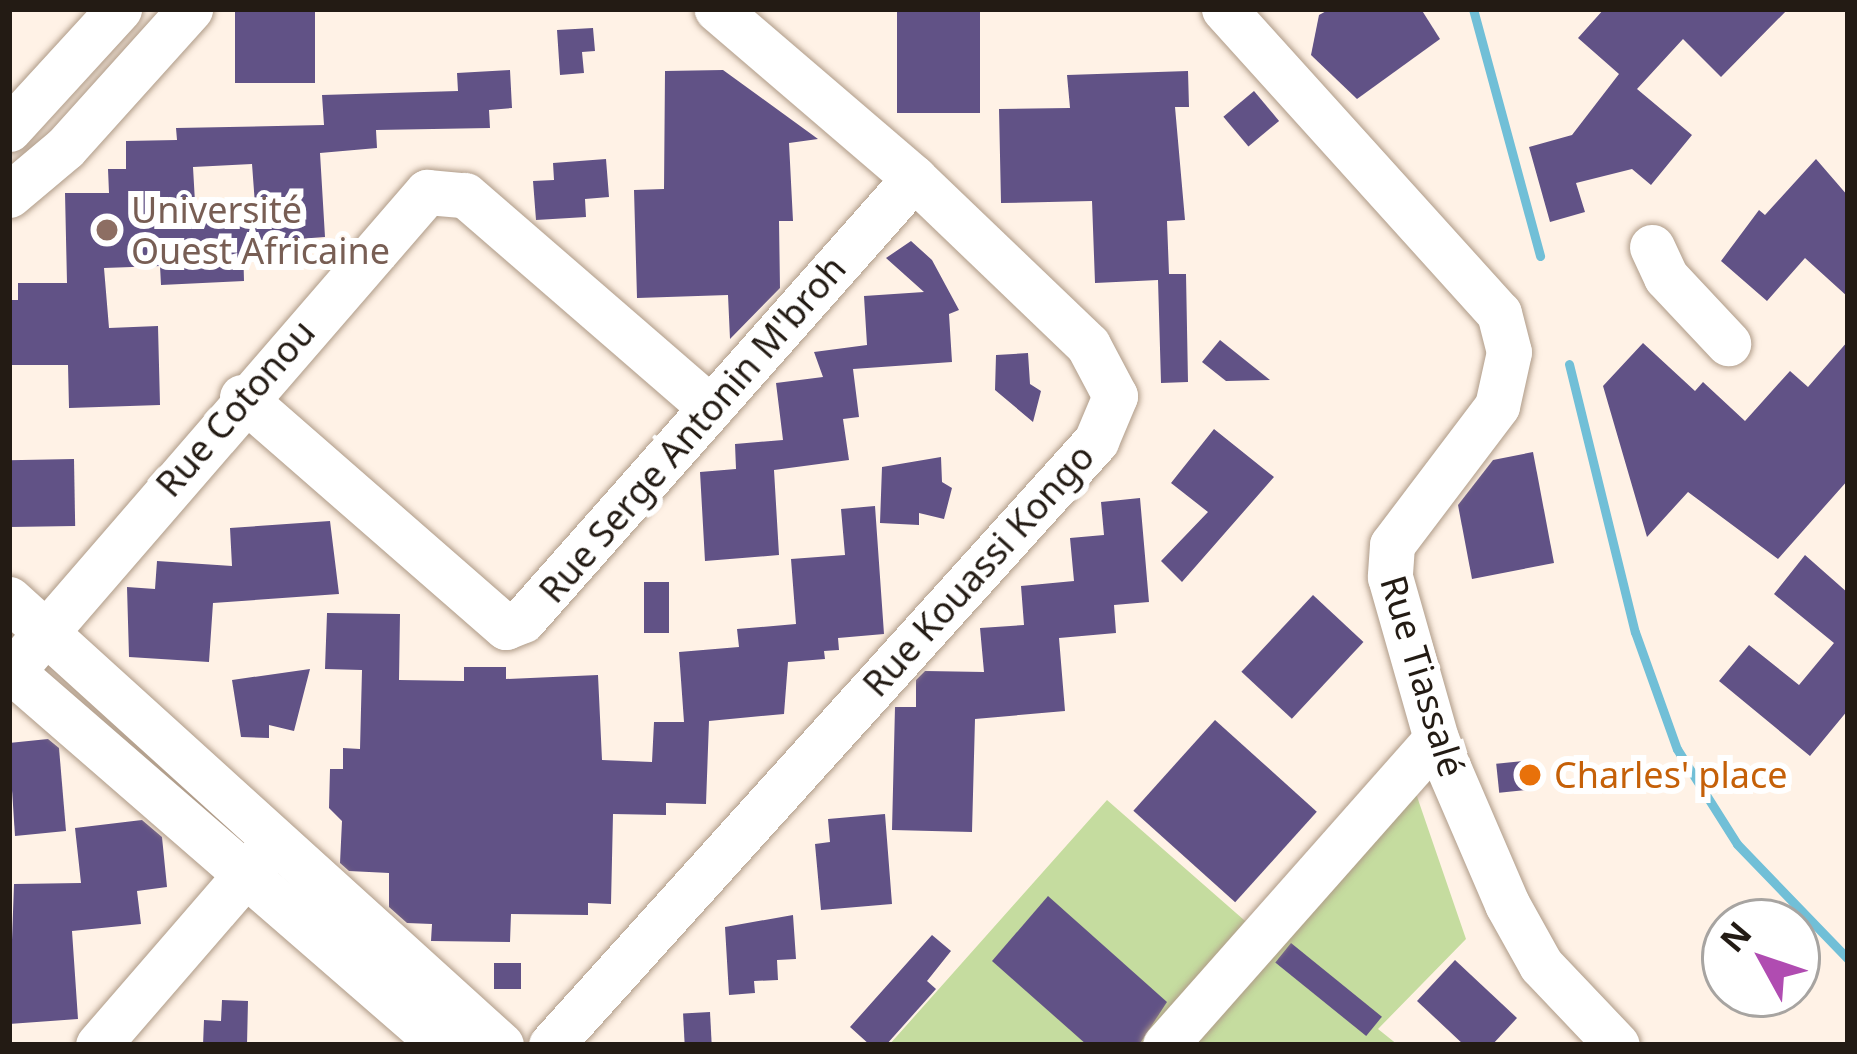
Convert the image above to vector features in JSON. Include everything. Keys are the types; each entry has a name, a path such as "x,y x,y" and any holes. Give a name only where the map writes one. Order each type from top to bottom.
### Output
{"street":[{"path":"9,129 119,9"},
{"path":"17,173 190,9"},
{"name":"Rue Kouassi Kongo","path":"551,1045 1096,441 1115,395 1088,345 914,178 717,9"},
{"name":"Rue Tiassalé","path":"1224,9 1499,313 1509,352 1497,406 1388,560 1436,739 1541,965 1617,1045"},
{"name":"Rue Serge Antonin M'broh","path":"242,397 506,626 523,620 914,178"},
{"name":"Rue Cotonou","path":"10,672 242,397 427,192 447,189 466,195 711,409"},
{"path":"1652,247 1666,277 1728,344"},
{"path":"9,599 501,1045"},
{"path":"10,672 442,1045"},
{"path":"1165,1045 1436,739"},
{"path":"98,1045 274,841"}],"green space":[{"path":"1400,747 1466,939 1378,1029 1398,1045 889,1045 1107,800 1252,927"}],"building":[{"path":"235,9 315,9 315,83 235,83"},
{"path":"897,9 980,9 980,113 897,113"},
{"path":"1330,9 1421,9 1440,39 1357,99 1311,55 1319,15"},
{"path":"1604,9 1788,9 1721,77 1683,39 1637,89 1692,135 1651,185 1632,169 1576,183 1585,212 1550,222 1529,147 1572,135 1619,74 1578,38"},
{"path":"593,28 595,51 582,52 584,73 560,75 557,30"},
{"path":"510,70 512,108 489,110 490,128 376,130 377,148 320,153 325,237 243,243 244,281 161,285 160,266 104,268 109,328 158,326 160,405 69,408 68,365 9,365 9,300 18,300 18,283 67,283 65,193 109,193 108,169 126,169 126,141 177,140 176,128 324,125 322,95 458,91 457,73","holes":["252,164 256,218 196,220 193,167"]},
{"path":"723,70 818,139 789,143 793,221 779,221 780,288 730,339 728,295 637,298 634,190 664,189 665,71"},
{"path":"1188,71 1189,107 1175,107 1185,220 1167,221 1169,274 1186,274 1188,382 1161,383 1158,280 1095,283 1092,201 1001,203 999,109 1070,108 1067,75"},
{"path":"1254,91 1279,121 1248,147 1223,117"},
{"path":"606,159 609,197 585,199 586,217 536,220 533,181 554,180 553,163"},
{"path":"1816,159 1848,196 1848,297 1805,258 1767,301 1721,261 1759,210 1765,215"},
{"path":"911,241 932,260 959,310 949,314 952,362 853,369 859,417 843,419 849,460 774,470 779,555 705,561 700,472 736,469 735,444 783,440 776,383 823,377 814,352 867,345 864,296 924,292 886,258"},
{"path":"1220,340 1270,380 1226,381 1202,362"},
{"path":"1848,341 1848,480 1778,559 1688,492 1647,537 1603,386 1643,343 1695,391 1703,382 1745,421 1790,371 1808,387"},
{"path":"1028,353 1030,384 1041,391 1033,422 995,390 996,355"},
{"path":"1214,429 1274,477 1182,582 1161,561 1208,512 1171,483"},
{"path":"1533,452 1554,563 1472,579 1458,505 1493,460"},
{"path":"941,457 942,482 952,488 944,519 919,513 919,525 880,523 882,467"},
{"path":"74,459 75,526 10,527 9,460"},
{"path":"1140,498 1149,602 1114,605 1116,633 1059,638 1065,711 975,719 972,832 892,830 895,707 916,707 916,680 925,671 984,672 980,628 1024,625 1021,586 1074,581 1070,538 1104,535 1101,502"},
{"path":"875,506 884,634 838,638 839,650 824,651 825,659 788,662 784,714 709,721 706,804 666,803 666,815 613,814 611,904 588,903 588,915 511,914 510,942 431,941 432,924 407,923 389,907 389,873 349,871 340,863 342,821 329,808 330,769 343,769 343,748 360,749 362,670 325,669 327,613 400,614 399,680 464,681 464,667 506,667 506,679 598,675 602,760 652,762 654,722 684,722 679,652 739,647 737,629 796,624 791,559 845,555 841,509"},
{"path":"330,521 339,594 213,603 209,662 129,657 127,587 155,589 157,561 232,566 230,528"},
{"path":"1805,555 1848,593 1848,710 1810,756 1719,681 1749,645 1799,685 1834,643 1774,594"},
{"path":"644,582 669,582 669,633 644,633"},
{"path":"1313,595 1363,642 1292,719 1241,672"},
{"path":"310,669 294,731 269,725 269,738 241,737 232,680"},
{"path":"1215,720 1317,812 1235,902 1133,811"},
{"path":"48,739 59,748 66,831 15,836 9,743"},
{"path":"1533,760 1536,789 1499,793 1496,764"},
{"path":"885,814 892,904 821,910 815,844 830,842 828,819"},
{"path":"142,820 162,837 167,887 137,891 141,924 72,931 78,1019 9,1024 14,884 81,883 75,828"},
{"path":"1048,896 1167,1002 1139,1045 1087,1045 992,961"},
{"path":"793,915 796,959 777,960 778,980 754,981 755,993 729,995 725,927"},
{"path":"932,935 951,951 927,981 936,989 886,1045 870,1045 850,1027"},
{"path":"1291,943 1382,1017 1366,1036 1275,962"},
{"path":"1455,960 1517,1018 1492,1045 1464,1045 1417,1001"},
{"path":"494,963 521,963 521,989 494,989"},
{"path":"222,1000 248,1001 247,1045 203,1045 204,1020 221,1021"},
{"path":"710,1012 712,1045 685,1045 683,1013"}],"waterway":[{"path":"1473,9 1540,256"},
{"path":"1569,364 1635,632 1677,749 1737,844 1848,959"}],"place":[{"name":"Université Ouest Africaine","path":"107,230"},
{"name":"Charles' place","path":"1530,775"}]}
